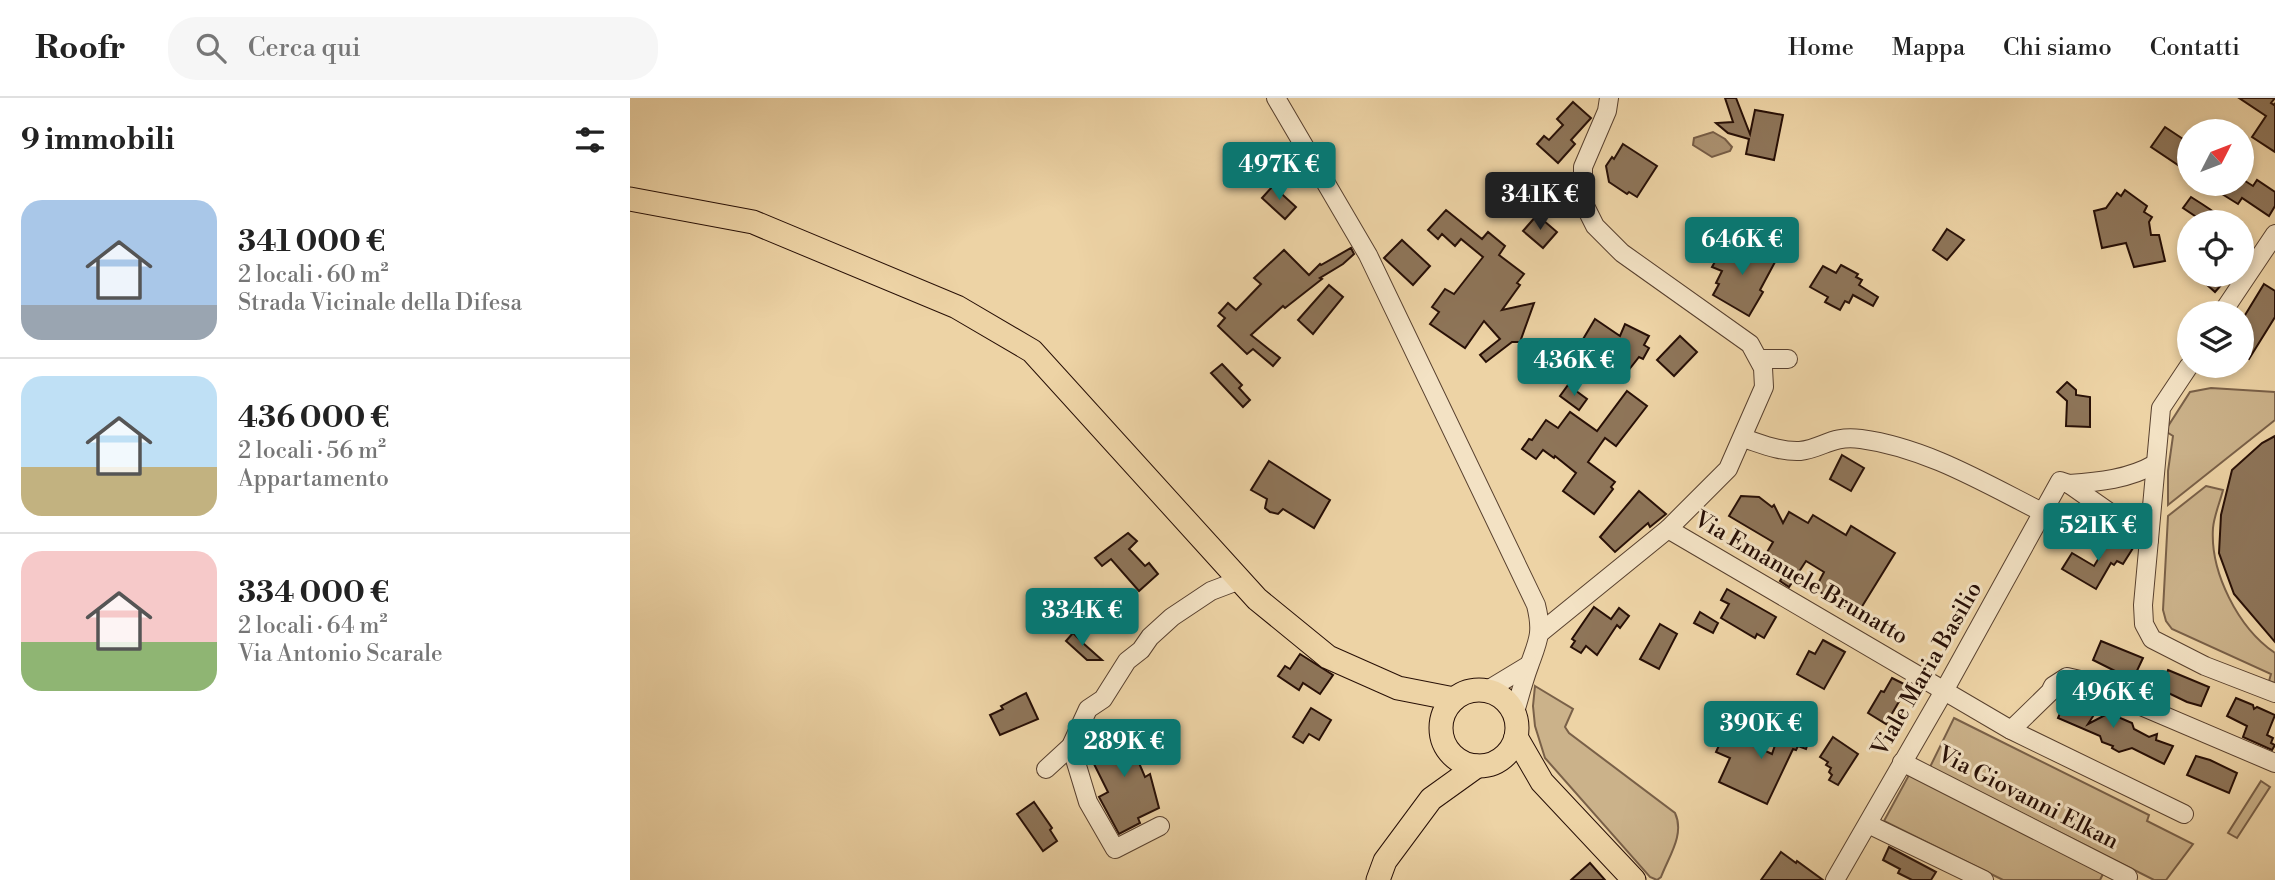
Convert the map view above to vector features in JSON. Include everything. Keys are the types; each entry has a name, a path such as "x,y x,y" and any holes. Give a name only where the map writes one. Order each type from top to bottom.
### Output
{"main road":[{"path":"630,199 753,222 957,307 1032,351 1257,599 1328,657 1398,688 1454,699"},
{"path":"1398,688 1433,718 1457,759 1542,782"},
{"path":"1431,799 1445,741 1442,719 1447,708 1454,699 1464,693 1486,691 1508,704 1515,726 1542,782 1634,880"},
{"path":"1378,880 1385,861 1431,799 1504,757 1512,748 1515,726"}],"street":[{"path":"1276,98 1374,267 1523,575 1536,605 1541,633"},
{"path":"1515,726 1529,665 1541,633 1668,529 1728,469 1764,387 1760,359 1744,338 1622,254 1595,226 1583,202 1583,167 1609,98"},
{"path":"2230,301 2275,234"},
{"path":"1760,359 1788,359"},
{"path":"2181,378 2161,408 2143,605 2144,624 2152,639 2205,666 2275,693"},
{"path":"1743,438 1780,451 1802,450 1838,438 1899,446 1957,469 2044,513"},
{"path":"2064,482 2104,482 2142,471 2155,464"},
{"path":"2064,482 2149,540"},
{"name":"Viale Maria Basilio","path":"1840,878 1902,762 2064,482"},
{"name":"Via Emanuele Brunatto","path":"1668,529 2011,730 2184,814"},
{"path":"1046,769 1071,746 1088,709 1103,699 1126,661 1141,650 1172,617 1211,591 1240,580"},
{"path":"1486,691 1529,665"},
{"path":"2011,730 2053,686 2067,677 2080,680 2275,763"},
{"path":"1071,746 1088,802 1115,849 1160,826"},
{"name":"Via Giovanni Elkan","path":"1902,762 2128,877 2126,880"},
{"path":"1868,824 1984,880"}],"shaded area":[{"path":"1713,132 1725,139 1732,147 1730,151 1712,157 1693,145 1694,138"},
{"path":"2211,388 2275,392 2275,420 2168,505 2168,471 2173,436 2165,431 2190,392"},
{"path":"2206,486 2223,490 2213,528 2216,563 2238,614 2249,629 2275,653 2275,683 2269,681 2271,674 2172,629 2166,621 2163,610 2168,516"},
{"path":"1535,686 1573,709 1565,727 1569,733 1675,813 1678,821 1677,837 1661,877 1657,880 1650,877 1545,758 1535,726"},
{"path":"1954,718 2149,815 2147,821 2193,844 2166,880 2154,880 1930,767"},
{"path":"1909,775 2104,872 2100,880 2003,880 1884,821"},
{"path":"2261,781 2270,787 2237,838 2228,833"}],"building":[{"path":"1725,98 1736,98 1750,134 1755,110 1783,115 1774,160 1746,154 1749,139 1728,133 1716,123 1733,122"},
{"path":"2239,98 2275,98 2271,103 2275,103 2275,152 2254,138 2266,116"},
{"path":"1573,102 1591,118 1571,140 1575,144 1558,163 1537,144 1544,136 1549,140 1563,125 1557,119"},
{"path":"2165,127 2177,135 2177,164 2151,147"},
{"path":"1623,144 1657,166 1637,197 1609,182 1606,166"},
{"path":"2257,180 2275,192 2275,206 2269,216 2242,198 2238,204 2225,196 2254,196 2254,184"},
{"path":"1273,186 1296,207 1285,219 1262,198"},
{"path":"2125,190 2147,206 2144,212 2152,217 2149,222 2151,235 2159,235 2165,261 2134,267 2126,243 2102,248 2094,211 2106,208 2117,193 2121,196"},
{"path":"2191,197 2211,210 2186,210 2183,208"},
{"path":"1446,210 1482,239 1488,232 1505,246 1499,255 1524,274 1517,283 1520,285 1502,310 1534,303 1520,342 1512,342 1486,362 1480,355 1500,339 1484,321 1465,348 1430,324 1439,312 1432,307 1445,289 1454,294 1483,257 1461,239 1455,246 1442,234 1438,239 1428,230"},
{"path":"1537,215 1557,232 1543,248 1523,231"},
{"path":"1947,229 1964,240 1947,260 1933,250"},
{"path":"1402,240 1430,266 1413,285 1384,258"},
{"path":"1734,241 1760,256 1763,252 1775,262 1760,290 1763,292 1749,316 1713,295 1722,271 1712,267 1721,251 1727,255"},
{"path":"1351,248 1354,254 1343,264 1320,278 1322,279 1285,308 1283,306 1251,335 1280,358 1273,366 1253,349 1247,354 1218,326 1225,318 1219,313 1228,303 1236,310 1261,284 1254,278 1284,250 1309,275 1320,264"},
{"path":"1841,265 1858,274 1856,277 1862,280 1859,285 1878,297 1873,306 1853,295 1849,303 1845,301 1840,310 1825,302 1828,297 1810,287 1823,266 1836,273"},
{"path":"2264,284 2275,291 2275,317 2254,351 2254,301"},
{"path":"1329,285 1343,297 1313,334 1298,320"},
{"path":"1595,319 1620,336 1625,324 1649,336 1644,345 1649,348 1643,359 1639,357 1624,376 1588,356 1583,364 1573,356"},
{"path":"1680,336 1697,352 1674,376 1657,360"},
{"path":"1222,364 1242,385 1239,388 1250,400 1243,407 1211,373"},
{"path":"2067,382 2076,390 2076,395 2090,397 2090,427 2066,426 2067,401 2057,392"},
{"path":"1568,385 1587,399 1579,410 1560,396"},
{"path":"1627,391 1647,406 1616,446 1605,438 1588,462 1615,482 1611,487 1613,489 1594,514 1563,491 1576,473 1543,450 1536,459 1522,449 1546,420 1558,428 1570,412 1597,431"},
{"path":"2275,436 2275,642 2234,594 2219,553 2221,515 2232,470 2262,443"},
{"path":"1842,455 1864,468 1851,491 1830,479"},
{"path":"1269,461 1330,500 1314,528 1283,509 1278,514 1270,512 1265,508 1267,499 1251,490"},
{"path":"1639,491 1666,514 1650,527 1648,523 1615,552 1600,537"},
{"path":"1741,496 1759,497 1772,507 1774,505 1783,523 1789,512 1808,523 1813,515 1846,535 1851,526 1895,553 1858,613 1841,604 1839,596 1831,599 1815,589 1824,572 1806,561 1789,587 1780,581 1786,571 1763,559 1773,542 1729,516"},
{"path":"1128,533 1137,541 1129,549 1145,566 1149,563 1158,574 1139,591 1111,559 1102,566 1095,558"},
{"path":"2113,535 2133,548 2123,564 2117,561 2114,565 2111,563 2096,589 2062,569 2072,553 2094,566"},
{"path":"1727,589 1776,617 1764,638 1757,634 1755,638 1721,618 1729,604 1721,600"},
{"path":"1594,607 1611,619 1619,608 1629,616 1620,628 1617,625 1597,655 1586,646 1581,653 1571,647 1575,641 1572,639"},
{"path":"1700,612 1718,623 1713,633 1694,623"},
{"path":"1660,624 1677,634 1659,669 1640,659"},
{"path":"1073,633 1102,660 1087,660 1066,641"},
{"path":"1823,640 1845,652 1824,689 1797,674 1809,651 1815,654"},
{"path":"2101,641 2143,658 2134,677 2093,660"},
{"path":"1300,654 1333,675 1320,694 1303,683 1299,690 1278,676 1285,666 1290,669"},
{"path":"2168,670 2209,687 2201,706 2160,689"},
{"path":"1892,678 1908,686 1886,724 1868,713"},
{"path":"1026,693 1038,719 1000,735 990,715"},
{"path":"2072,695 2099,707 2088,724 2109,713 2132,723 2134,729 2149,737 2157,734 2156,740 2173,746 2164,764 2132,748 2119,752 2112,748 2113,746 2102,742 2100,736 2058,718 2067,697"},
{"path":"2236,698 2253,705 2254,709 2257,707 2275,715 2267,735 2273,738 2271,743 2275,745 2272,750 2243,737 2247,726 2227,716"},
{"path":"1311,708 1331,720 1319,740 1309,734 1303,743 1293,737"},
{"path":"1784,719 1813,728 1806,749 1798,746 1796,750 1793,749 1767,804 1719,782 1730,758 1716,752 1725,732 1772,754"},
{"path":"1140,723 1141,739 1146,751 1136,756 1145,777 1150,774 1159,808 1138,818 1140,823 1119,834 1099,797 1108,792 1087,750"},
{"path":"1833,737 1858,754 1838,785 1829,780 1832,775 1829,772 1831,768 1826,765 1828,762 1820,757"},
{"path":"2196,756 2237,773 2229,793 2187,775"},
{"path":"1034,802 1052,828 1050,830 1057,841 1043,851 1017,814"},
{"path":"1889,847 1936,872 1931,880 1912,880 1898,873 1900,869 1883,860"},
{"path":"1781,852 1796,863 1797,861 1823,880 1761,880"},
{"path":"1590,863 1605,880 1571,880"}]}
